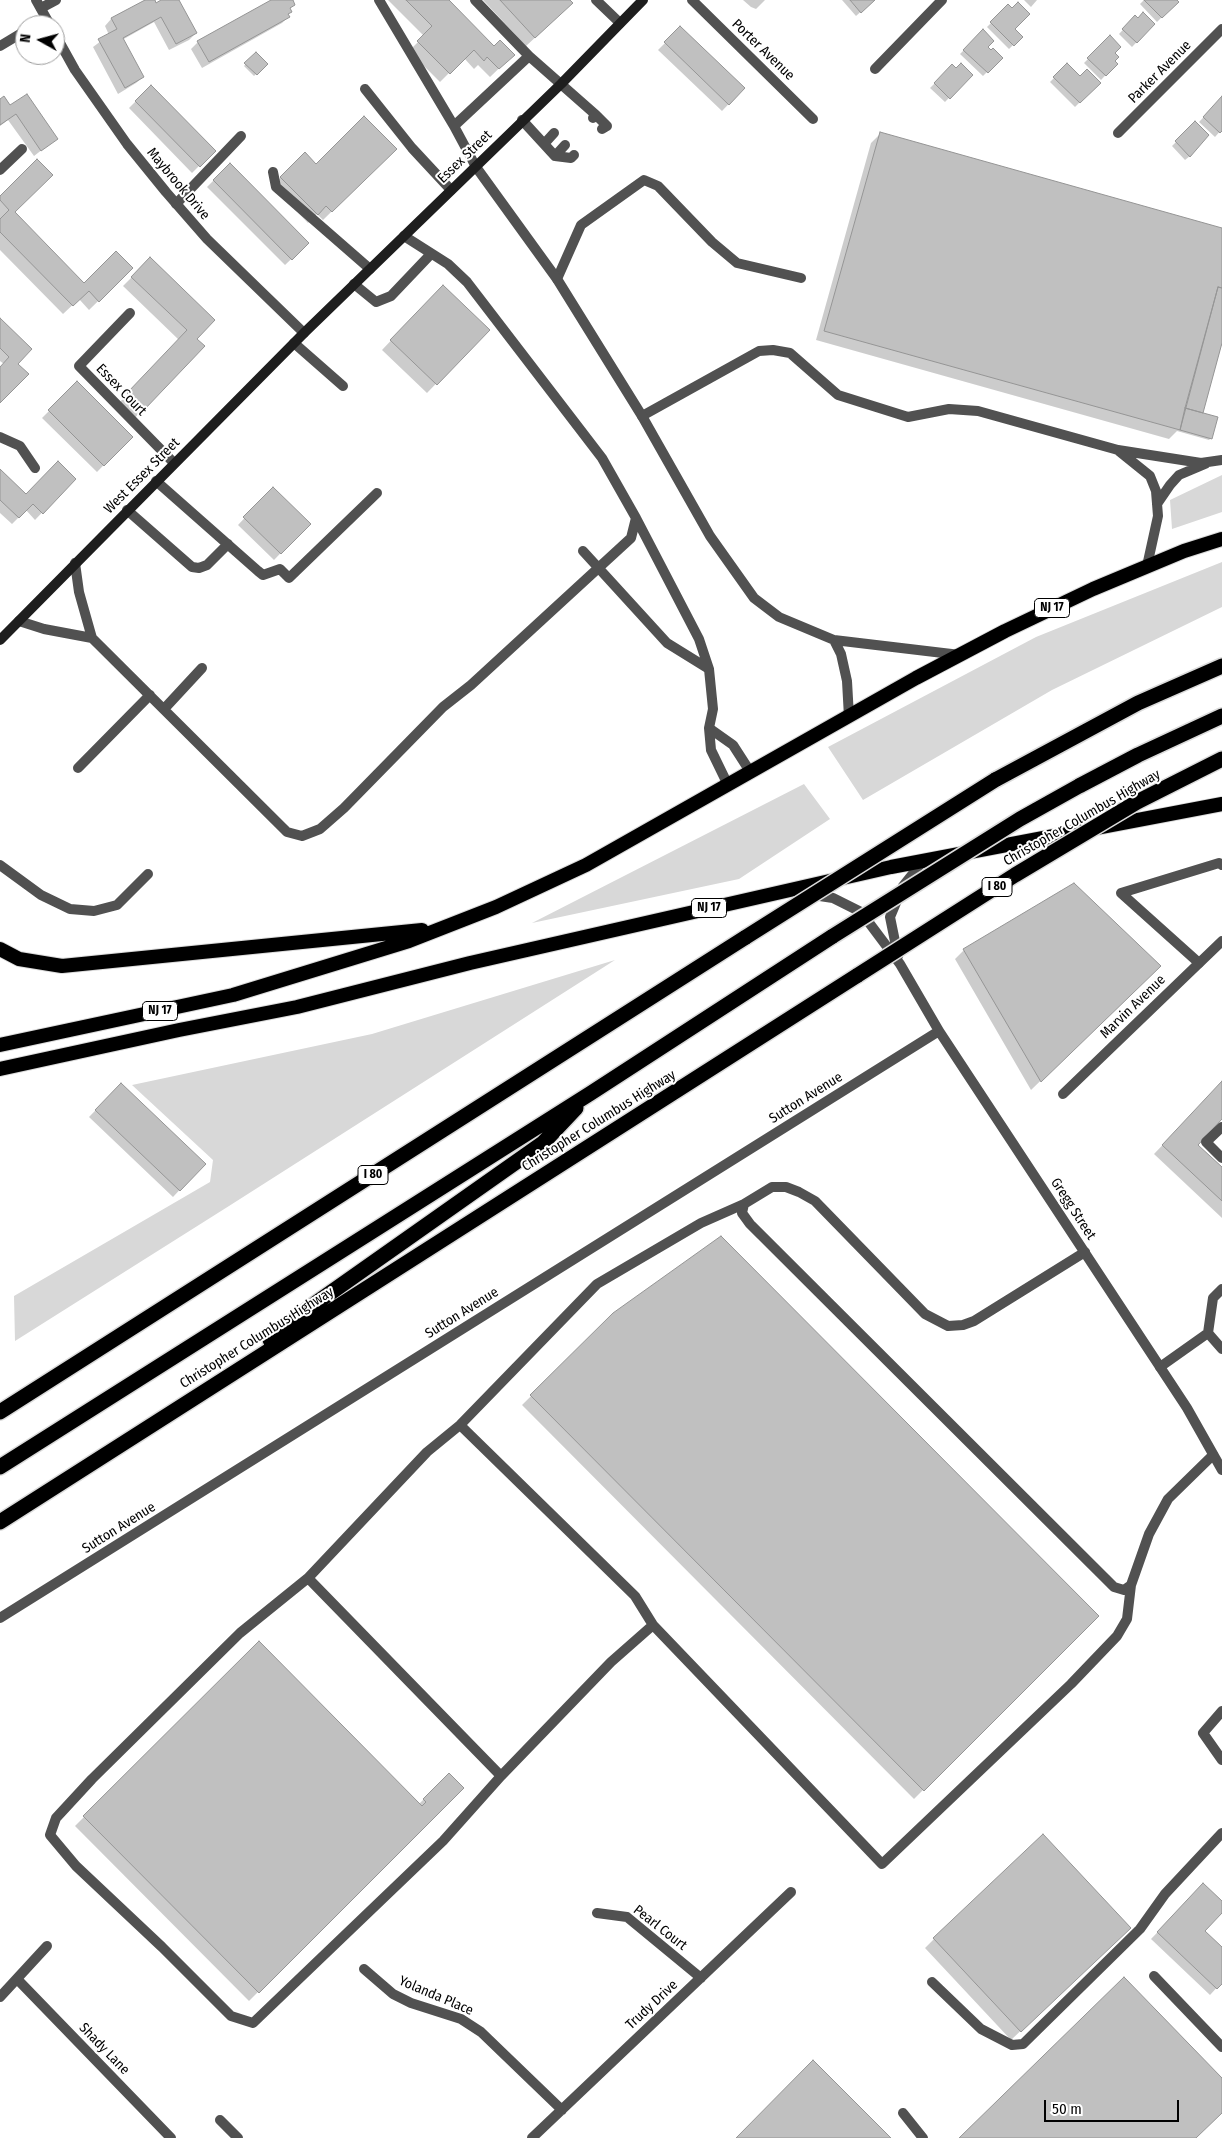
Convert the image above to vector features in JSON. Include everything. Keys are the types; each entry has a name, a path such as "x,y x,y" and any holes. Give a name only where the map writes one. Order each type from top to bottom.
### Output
{"highway":[{"name":"NJ 17","path":"0,1045 233,995 409,940 496,907 586,865 960,655 1093,588 1222,538"},
{"name":"I 80","path":"0,1412 995,780 1138,703 1222,666"},
{"name":"Christopher Columbus Highway","path":"0,1466 591,1093 833,936 1020,819 1138,755 1222,716"},
{"name":"Christopher Columbus Highway","path":"0,1522 219,1380 1014,876 1137,802 1222,759"},
{"name":"NJ 17","path":"0,1069 179,1030 297,1008 470,962 784,891 923,861 1222,804"},
{"path":"0,949 20,959 62,966 440,928"},
{"path":"219,1380 316,1303 543,1143 591,1093"}],"main road":[{"name":"Essex Street","path":"304,333 561,84 643,0"},
{"name":"West Essex Street","path":"0,640 304,333"}],"street":[{"path":"43,13 56,0"},
{"path":"379,0 454,126 476,167 557,279 642,416 710,536 754,598 779,617 834,640 960,655"},
{"path":"475,0 529,56 607,126 602,129"},
{"path":"596,0 620,22"},
{"name":"Porter Avenue","path":"692,0 814,118"},
{"path":"875,69 942,0"},
{"name":"Parker Avenue","path":"1118,133 1222,29"},
{"path":"0,46 15,37"},
{"name":"Maybrook Drive","path":"65,52 75,70 126,144 176,204 207,239 304,333"},
{"path":"454,126 529,56"},
{"path":"365,90 412,148 451,190"},
{"path":"522,120 555,156 571,158 574,155"},
{"path":"544,144 554,133"},
{"path":"176,204 242,136"},
{"path":"555,156 565,145"},
{"path":"0,170 22,150"},
{"path":"273,172 276,187 370,269"},
{"path":"557,279 581,225 644,180 658,186 712,242 737,263 801,278"},
{"path":"404,236 430,255 448,264 467,282 602,458 636,518 699,639 709,669 713,709 709,728 711,750 728,785"},
{"path":"354,284 376,302 391,296 430,255"},
{"name":"Essex Court","path":"130,314 79,366 174,463"},
{"path":"294,343 343,386"},
{"path":"642,416 760,351 774,350 790,353 838,395 904,415 949,409 978,411 1118,450 1185,462 1222,460"},
{"path":"0,437 20,446 34,468"},
{"path":"1118,450 1150,476 1156,491 1158,516 1146,566"},
{"path":"1156,504 1170,484 1180,475 1211,462"},
{"path":"156,481 263,575 280,569 289,578 377,493"},
{"path":"127,510 192,567 199,568 207,565 228,544"},
{"path":"75,563 79,592 92,638 287,832 302,836 320,830 443,707 468,688 631,538 636,518"},
{"path":"583,551 667,643 709,669"},
{"path":"19,621 44,629 92,638"},
{"path":"834,640 841,654 847,681 849,717"},
{"path":"164,708 202,668"},
{"path":"78,768 150,694"},
{"path":"709,728 733,744 751,773"},
{"name":"Gregg Street","path":"900,964 890,917 903,886 923,861"},
{"path":"1199,963 1121,893 1219,863 1222,865"},
{"path":"0,865 41,895 70,909 94,911 117,905 148,874"},
{"name":"Gregg Street","path":"784,891 833,898 861,912 900,964 939,1031 1187,1408 1222,1470"},
{"name":"Marvin Avenue","path":"1063,1094 1222,941"},
{"name":"Sutton Avenue","path":"0,1618 939,1031"},
{"path":"1222,1127 1206,1142 1222,1158"},
{"path":"653,1625 611,1662 500,1776 443,1842 253,2023 231,2016 162,1947 76,1866 50,1835 56,1818 92,1779 240,1633 308,1578 427,1452 460,1425 597,1284 701,1223 744,1204 772,1187 786,1187 799,1192 814,1201 925,1314 948,1326 963,1325 974,1321 1085,1252"},
{"path":"744,1204 742,1213 750,1224 1114,1587 1124,1590 1131,1586"},
{"path":"1160,1367 1208,1333 1213,1298 1222,1289"},
{"path":"1208,1333 1222,1349"},
{"path":"460,1425 635,1596 653,1625 882,1864 1071,1684 1117,1636 1127,1619 1131,1586 1149,1534 1168,1499 1214,1455"},
{"path":"308,1578 500,1776"},
{"path":"1222,1711 1203,1732 1222,1760"},
{"path":"932,1982 982,2028 1012,2045 1023,2044 1140,1930 1165,1894 1222,1833"},
{"name":"Trudy Drive","path":"532,2138 792,1892"},
{"name":"Pearl Court","path":"596,1913 627,1917 701,1978"},
{"path":"0,1997 18,1980 46,1946"},
{"name":"Yolanda Place","path":"364,1969 393,1994 411,2003 443,2011 461,2019 481,2032 562,2110"},
{"path":"1154,1976 1222,2047"},
{"name":"Shady Lane","path":"18,1980 171,2138"},
{"path":"903,2113 923,2138"},
{"path":"220,2120 238,2138"}],"shaded area":[{"path":"1222,475 1222,512 1172,529 1170,500"},
{"path":"1222,562 1222,607 1052,690 863,800 828,747 1036,637"},
{"path":"804,784 830,819 739,879 532,923"},
{"path":"615,960 15,1341 14,1296 210,1182 213,1160 132,1085 372,1034"}],"building":[{"path":"145,0 155,0 156,3 161,0 179,0 197,33 176,44 161,17 123,38 144,77 125,88 98,39 117,29 111,18"},
{"path":"271,0 293,0 295,5 290,8 292,12 288,14 290,17 209,62 197,41"},
{"path":"406,0 449,0 494,46 500,40 515,55 499,69 487,57 484,61 474,50 450,74 417,41 432,26"},
{"path":"500,0 570,0 573,3 535,38"},
{"path":"850,0 875,0 861,13"},
{"path":"1144,0 1177,0 1179,2 1162,18"},
{"path":"1018,2 1030,14 1015,29 1023,37 1014,46 990,22 1008,4 1012,8"},
{"path":"1143,12 1155,24 1137,43 1122,29 1135,15 1138,18"},
{"path":"680,26 745,88 729,105 664,42"},
{"path":"983,29 994,41 988,47 991,50 993,48 1003,58 988,73 963,50"},
{"path":"1110,35 1121,47 1115,53 1119,57 1115,61 1118,64 1106,76 1087,58"},
{"path":"256,52 268,64 257,75 244,63"},
{"path":"961,63 973,75 950,99 934,83 952,64 956,68"},
{"path":"1067,63 1080,76 1087,69 1101,83 1080,103 1053,77"},
{"path":"151,85 216,151 200,167 135,101"},
{"path":"27,94 58,139 41,151 16,114 0,125 0,99 4,96 10,105"},
{"path":"1222,96 1222,131 1220,133 1203,117"},
{"path":"364,116 397,149 332,212 326,206 318,215 280,177 305,152 316,164"},
{"path":"1195,121 1209,135 1190,157 1175,141"},
{"path":"880,132 1222,228 1222,288 1218,287 1180,430 824,331"},
{"path":"37,159 53,175 15,212 84,283 116,251 133,268 99,302 89,291 73,306 0,232 0,219 9,210 0,200 0,196"},
{"path":"230,163 309,243 292,260 213,180"},
{"path":"150,257 215,320 197,339 205,346 144,410 127,393 187,330 131,277"},
{"path":"443,285 490,330 437,385 390,340"},
{"path":"1218,287 1222,288 1222,343 1203,413 1185,408"},
{"path":"0,318 32,349 18,364 29,374 0,403 0,367 9,357 0,348"},
{"path":"77,381 133,437 104,466 48,410"},
{"path":"1185,408 1218,417 1212,439 1180,430"},
{"path":"58,461 76,479 43,514 33,504 19,518 0,500 0,469 26,494"},
{"path":"273,487 311,524 281,554 243,517"},
{"path":"1074,883 1161,966 1041,1082 963,949"},
{"path":"1222,1081 1222,1119 1198,1145 1222,1167 1222,1201 1162,1145"},
{"path":"121,1083 206,1164 180,1191 95,1110"},
{"path":"721,1236 1099,1616 924,1791 530,1395 613,1313"},
{"path":"259,1641 422,1806 426,1802 423,1799 449,1773 464,1788 259,1993 83,1816"},
{"path":"1043,1834 1131,1928 1021,2032 933,1938"},
{"path":"1203,1883 1222,1901 1222,1913 1205,1931 1222,1947 1222,1984 1217,1989 1157,1932"},
{"path":"1124,1977 1222,2078 1222,2113 1196,2138 959,2138"},
{"path":"813,2060 891,2138 736,2138"}]}
